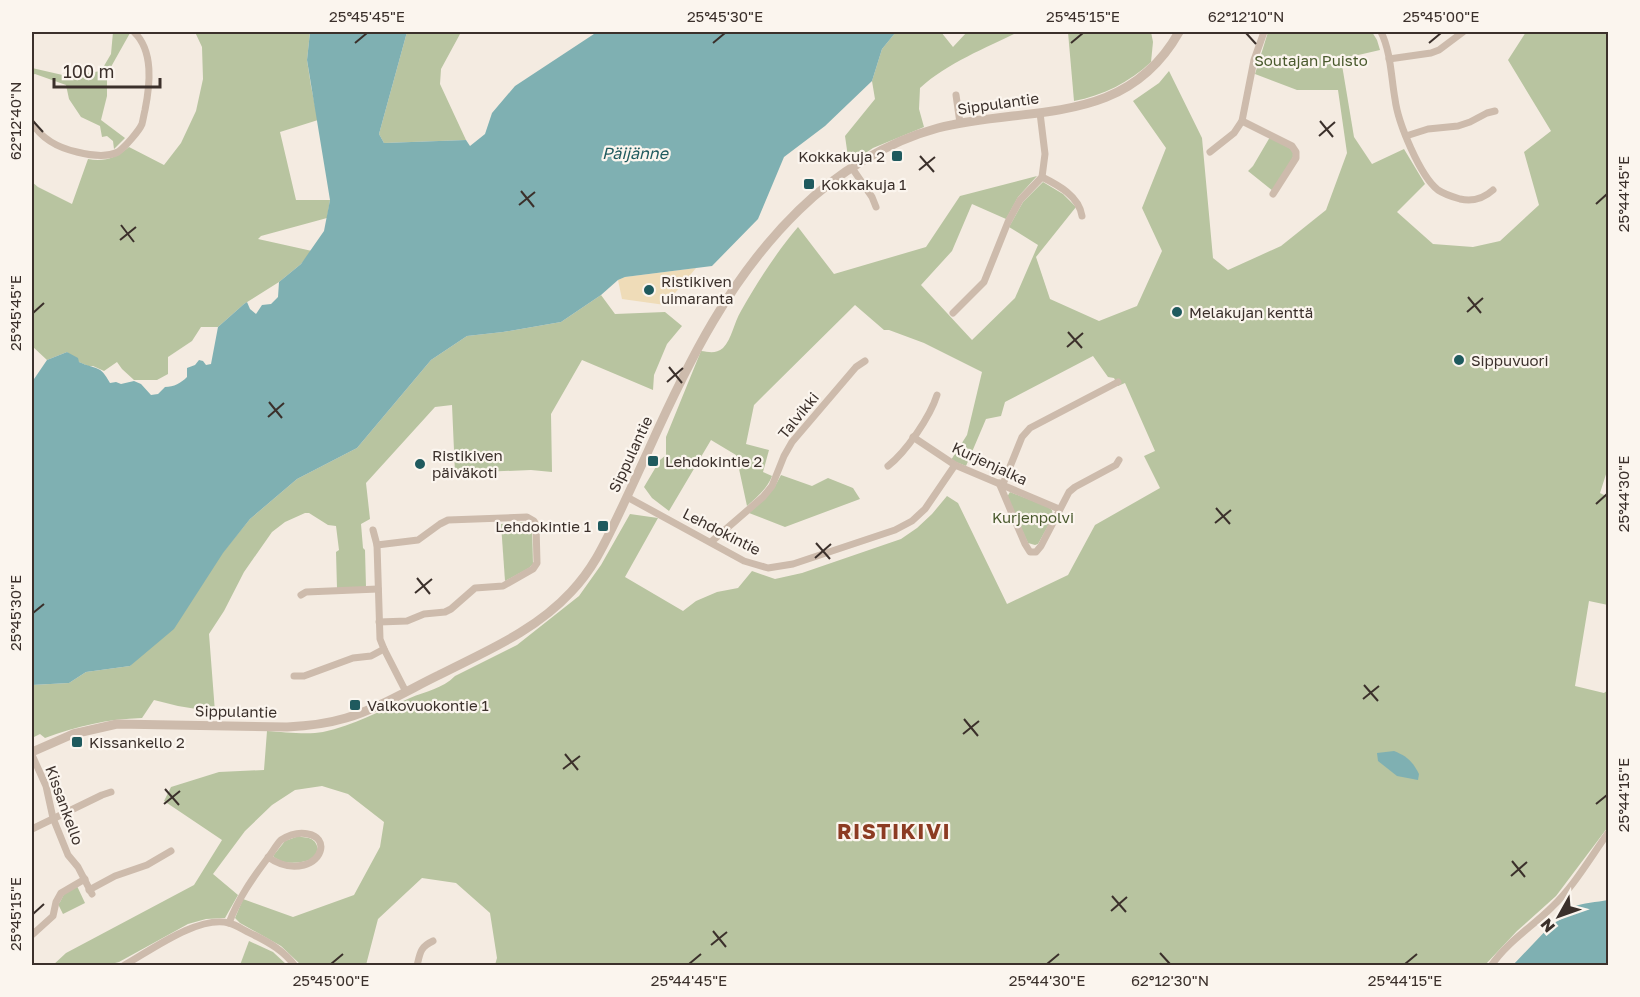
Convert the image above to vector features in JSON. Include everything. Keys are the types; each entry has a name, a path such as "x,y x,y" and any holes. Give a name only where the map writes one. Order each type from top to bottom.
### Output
{"street":[{"path":"32,123 48,140 65,149 97,155 117,152 141,125 149,92 148,60 141,39 134,32"},
{"name":"Sippulantie","path":"32,753 73,734 117,724 287,727 315,725 351,717 406,692 518,634 553,609 573,591 596,560 687,367 712,322 734,286 761,250 795,213 852,168 904,140 960,123 1084,106 1102,100 1121,91 1152,67 1173,43 1179,32"},
{"path":"1210,152 1234,133 1242,121 1254,60 1264,32"},
{"path":"1381,32 1389,59 1397,110 1406,136 1429,180 1438,190 1467,201 1486,196 1493,190"},
{"path":"1389,59 1431,53 1439,50 1463,32"},
{"path":"956,94 960,123"},
{"path":"1406,136 1428,129 1458,126 1495,111"},
{"path":"953,312 984,282 1008,222 1020,200 1042,177 1045,154 1040,112"},
{"path":"1242,121 1292,146 1296,152 1296,158 1273,194"},
{"path":"852,168 872,197 876,207"},
{"path":"1042,177 1057,184 1072,196 1081,208 1082,216"},
{"name":"Talvikki","path":"711,542 772,486 792,442 856,367 865,361"},
{"path":"1118,382 1030,428 1022,437 1001,483 1030,552 1036,552 1041,546 1069,492 1116,465 1119,460"},
{"path":"888,466 897,459 913,437 933,407 937,395"},
{"name":"Kurjenjalka","path":"913,437 955,465 1059,509"},
{"name":"Lehdokintie","path":"627,497 744,561 768,568 792,564 895,530 912,521 925,508 955,465"},
{"path":"377,545 418,540 448,520 527,517 536,525 537,563 533,569 503,585 475,588 446,612 424,614 407,621 380,622"},
{"path":"373,530 377,545 380,639 406,692"},
{"path":"301,595 306,592 378,589"},
{"path":"294,676 304,676 353,658 371,656 384,649"},
{"name":"Kissankello","path":"32,753 46,786 53,818 68,855 78,867 91,892 115,876 147,865 171,851"},
{"path":"32,829 111,792"},
{"path":"229,923 247,886 268,857 280,841 291,835 304,833 311,834 318,839 321,845 320,852 313,862 305,865 285,865 268,857"},
{"path":"1491,966 1509,945 1552,907 1608,833"},
{"path":"32,935 53,916 61,893 85,879"},
{"path":"123,966 189,928 210,923 229,923 274,945 295,966"},
{"path":"417,966 421,949 425,944 433,941"}],"green space":[{"path":"113,32 130,33 107,74 107,96 101,120 125,138 114,149 113,141 107,136 102,137 100,126 81,117 69,99 66,85 35,74 32,75 32,68 67,76 101,71 111,54"},
{"path":"195,32 310,32 307,60 318,120 280,132 296,200 330,200 327,218 261,236 258,239 312,251 301,264 279,282 244,304 218,327 201,327 192,341 168,357 168,374 157,380 134,380 117,362 104,371 79,362 67,352 47,360 32,346 32,182 72,204 88,159 110,158 129,147 164,165 181,143 196,111 203,79 202,47"},
{"path":"407,32 456,32 460,34 441,69 440,84 466,140 384,143 379,134"},
{"path":"896,32 941,32 953,47 967,32 1018,32 954,64 920,88 919,109 924,127 873,148 849,164 845,136 875,99 872,81 882,49"},
{"path":"1068,32 1151,32 1153,42 1151,62 1134,76 1115,87 1095,96 1074,101"},
{"name":"Soutajan Puisto","path":"1268,32 1372,32 1380,50 1341,59 1354,137 1372,164 1404,149 1425,184 1397,212 1433,244 1473,247 1500,241 1539,205 1524,152 1551,131 1508,60 1526,32 1608,32 1608,468 1600,493 1608,497 1608,605 1589,601 1575,686 1604,693 1608,690 1608,827 1556,896 1517,931 1485,965 495,965 497,958 490,913 456,883 422,878 378,919 366,965 301,965 281,946 235,918 243,899 293,917 354,895 380,847 384,822 348,794 322,786 295,790 272,805 245,831 213,874 238,895 225,918 206,919 188,924 119,962 107,965 52,966 66,953 194,885 222,840 164,801 171,787 219,772 264,770 267,731 317,733 345,726 439,687 455,676 517,645 579,596 601,565 630,514 658,518 625,577 683,611 696,601 717,592 738,588 752,571 775,579 802,573 901,539 932,514 947,496 958,503 1007,604 1068,575 1095,525 1160,488 1144,456 1155,451 1125,383 1118,386 1114,378 1108,377 1093,356 1005,402 1001,416 986,419 966,466 951,460 967,435 982,372 924,343 884,330 855,305 754,405 746,444 769,450 763,472 772,476 765,489 747,506 736,455 711,440 669,511 652,498 644,487 660,460 666,455 666,437 701,351 712,352 723,348 754,289 798,227 834,274 926,247 960,196 1037,176 1018,197 1006,219 972,204 952,251 921,285 972,340 1015,298 1038,245 1009,227 1023,202 1043,182 1063,194 1076,207 1036,257 1050,299 1099,321 1137,306 1162,251 1142,208 1166,148 1133,101 1159,83 1169,71 1202,138 1213,258 1228,270 1281,246 1326,210 1347,153 1338,90 1297,90 1255,74"},
{"path":"1270,137 1294,153 1273,191 1248,171"},
{"path":"601,295 615,314 665,312 682,326 667,344 654,375 653,390 582,360 551,414 552,472 531,470 455,473 452,405 435,407 366,483 370,519 361,524 365,550 366,587 337,588 336,552 339,550 336,526 328,525 309,513 305,513 285,522 272,532 244,572 209,634 215,712 154,700 142,718 105,722 45,738 40,734 32,738 32,685 69,683 86,672 130,666 250,519 297,479 357,448 431,360 467,336 561,322"},
{"path":"781,475 812,486 828,478 853,488 860,499 785,527 749,513 774,488"},
{"name":"Kurjenpolvi","path":"1010,492 1052,510 1053,517 1038,544 1028,543 1007,497"},
{"path":"528,522 532,527 533,564 505,581 501,524"},
{"path":"296,837 307,838 315,842 318,850 313,859 287,862 273,856 285,841"},
{"path":"77,886 85,903 63,914 58,904 65,892"},
{"path":"249,941 273,952 287,965 240,965"}],"sand":[{"name":"Ristikiven uimaranta","path":"696,268 665,305 622,299 618,280 625,277"}],"water":[{"name":"Päijänne","path":"310,32 407,32 379,134 384,143 466,140 470,146 485,134 492,113 515,86 597,32 896,32 882,49 872,81 825,126 784,157 758,219 712,266 625,277 561,322 467,336 431,360 357,448 297,479 250,519 223,553 174,629 130,666 86,672 69,683 32,685 32,392 34,388 32,382 47,360 67,352 78,358 79,362 100,370 110,383 121,384 134,381 141,384 151,395 158,394 165,387 180,383 185,379 187,368 195,365 199,360 206,365 211,364 218,327 244,304 247,302 256,314 262,305 271,304 278,297 279,282 301,264 324,231 330,200 307,60"},
{"path":"1394,751 1412,763 1419,774 1418,780 1397,776 1378,761 1377,753"},
{"path":"1608,900 1608,965 1513,965 1552,924 1573,913 1572,907"}],"place":[{"name":"Kokkakuja 2","path":"897,156"},
{"name":"Kokkakuja 1","path":"809,184"},
{"name":"Ristikiven uimaranta","path":"649,290"},
{"name":"Melakujan kenttä","path":"1177,312"},
{"name":"Sippuvuori","path":"1459,360"},
{"name":"Lehdokintie 2","path":"653,461"},
{"name":"Ristikiven päiväkoti","path":"420,464"},
{"name":"Lehdokintie 1","path":"603,526"},
{"name":"Valkovuokontie 1","path":"355,705"},
{"name":"Kissankello 2","path":"77,742"}],"district":[{"name":"RISTIKIVI","path":"894,831"}]}
